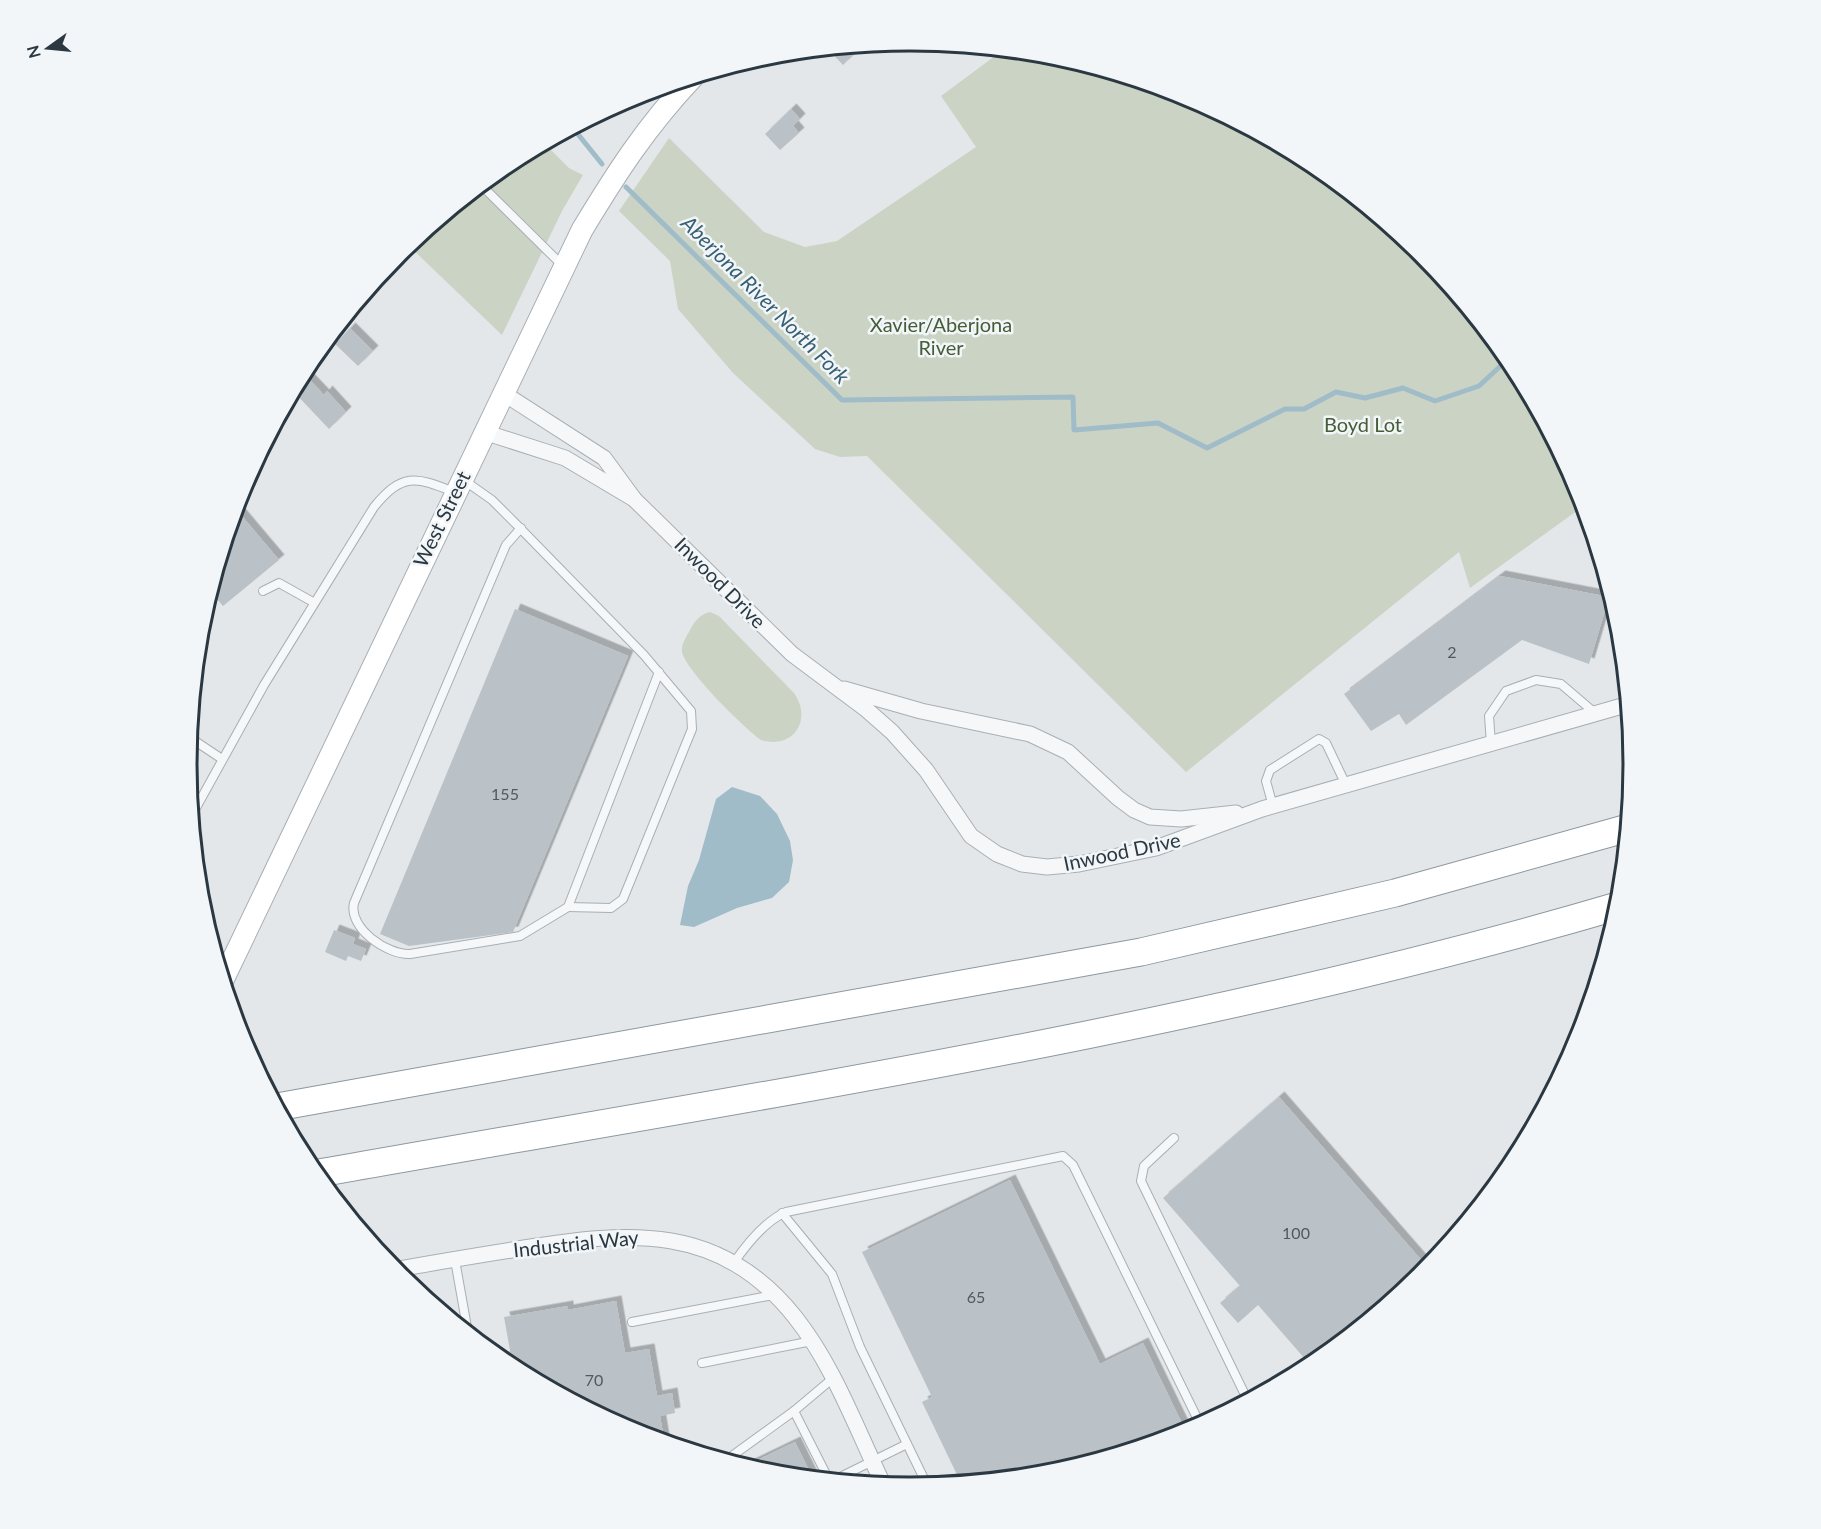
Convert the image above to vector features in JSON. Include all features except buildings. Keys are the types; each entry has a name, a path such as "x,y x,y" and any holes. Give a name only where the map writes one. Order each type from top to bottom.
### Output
{"highway":[{"path":"285,1105 1141,952 1405,890 1620,830"},
{"path":"325,1172 1138,1025 1406,964 1609,908"}],"main road":[{"name":"West Street","path":"228,970 564,267 615,174 652,121 682,89"}],"street":[{"name":"Inwood Drive","path":"503,393 597,453 615,470 634,500"},
{"name":"Inwood Drive","path":"484,432 566,458 634,500 792,654 867,710 916,758 970,836 997,854 1014,861 1047,867 1095,862 1173,843 1268,807 1621,707"},
{"name":"Inwood Drive","path":"835,687 921,711 1030,734 1068,752 1118,798 1134,810 1150,817 1181,819 1268,807"},
{"name":"Industrial Way","path":"409,1272 455,1260 559,1242 638,1235 683,1243 733,1264 774,1294 795,1317 812,1341 879,1477"}],"lane":[{"path":"487,190 564,267"},
{"path":"199,803 313,602 388,489 400,483 418,480 458,485 492,500 521,528 659,672 692,711 692,729 623,899 610,908 568,908 520,936 405,954 369,939 353,911 354,903 506,545 521,528"},
{"path":"263,591 279,583 313,602"},
{"path":"568,908 659,672"},
{"path":"1491,744 1490,716 1506,691 1536,680 1561,684 1596,714"},
{"path":"1268,807 1266,781 1270,770 1318,739 1326,743 1346,785"},
{"path":"198,743 222,759"},
{"path":"1174,1138 1144,1166 1141,1181 1245,1394"},
{"path":"733,1264 744,1248 782,1213 1056,1156 1066,1157 1073,1165 1197,1418"},
{"path":"782,1213 832,1274 860,1347 923,1477"},
{"path":"455,1260 466,1323"},
{"path":"632,1322 774,1294"},
{"path":"702,1363 812,1341"},
{"path":"733,1455 794,1411 832,1379"},
{"path":"794,1411 826,1473"},
{"path":"845,1474 907,1444"}],"green space":[{"path":"995,56 1050,65 1095,75 1184,105 1267,147 1307,171 1381,228 1447,294 1477,330 1504,368 1528,408 1550,449 1577,511 1470,588 1459,552 1186,772 867,456 840,457 815,449 733,373 678,309 670,261 619,211 669,138 764,232 805,247 837,241 976,147 941,96"},
{"path":"550,149 569,168 583,175 562,211 502,335 415,252 476,198"},
{"path":"710,612 719,616 794,693 801,713 797,730 791,737 772,742 761,740 717,699 686,661 682,652 685,638 693,624"}],"water":[{"path":"732,787 760,796 777,814 790,841 793,860 789,882 772,898 737,908 694,927 680,925 688,886 699,860 716,799"}],"waterway":[{"name":"Aberjona River North Fork","path":"578,134 602,164"},
{"name":"Aberjona River North Fork","path":"626,187 842,400 1073,397 1074,430 1158,423 1207,448 1285,409 1304,409 1336,392 1365,398 1403,388 1435,401 1479,386 1502,365"}],"park label":[{"name":"Xavier/Aberjona River","path":"941,336"},
{"name":"Boyd Lot","path":"1363,425"}]}
